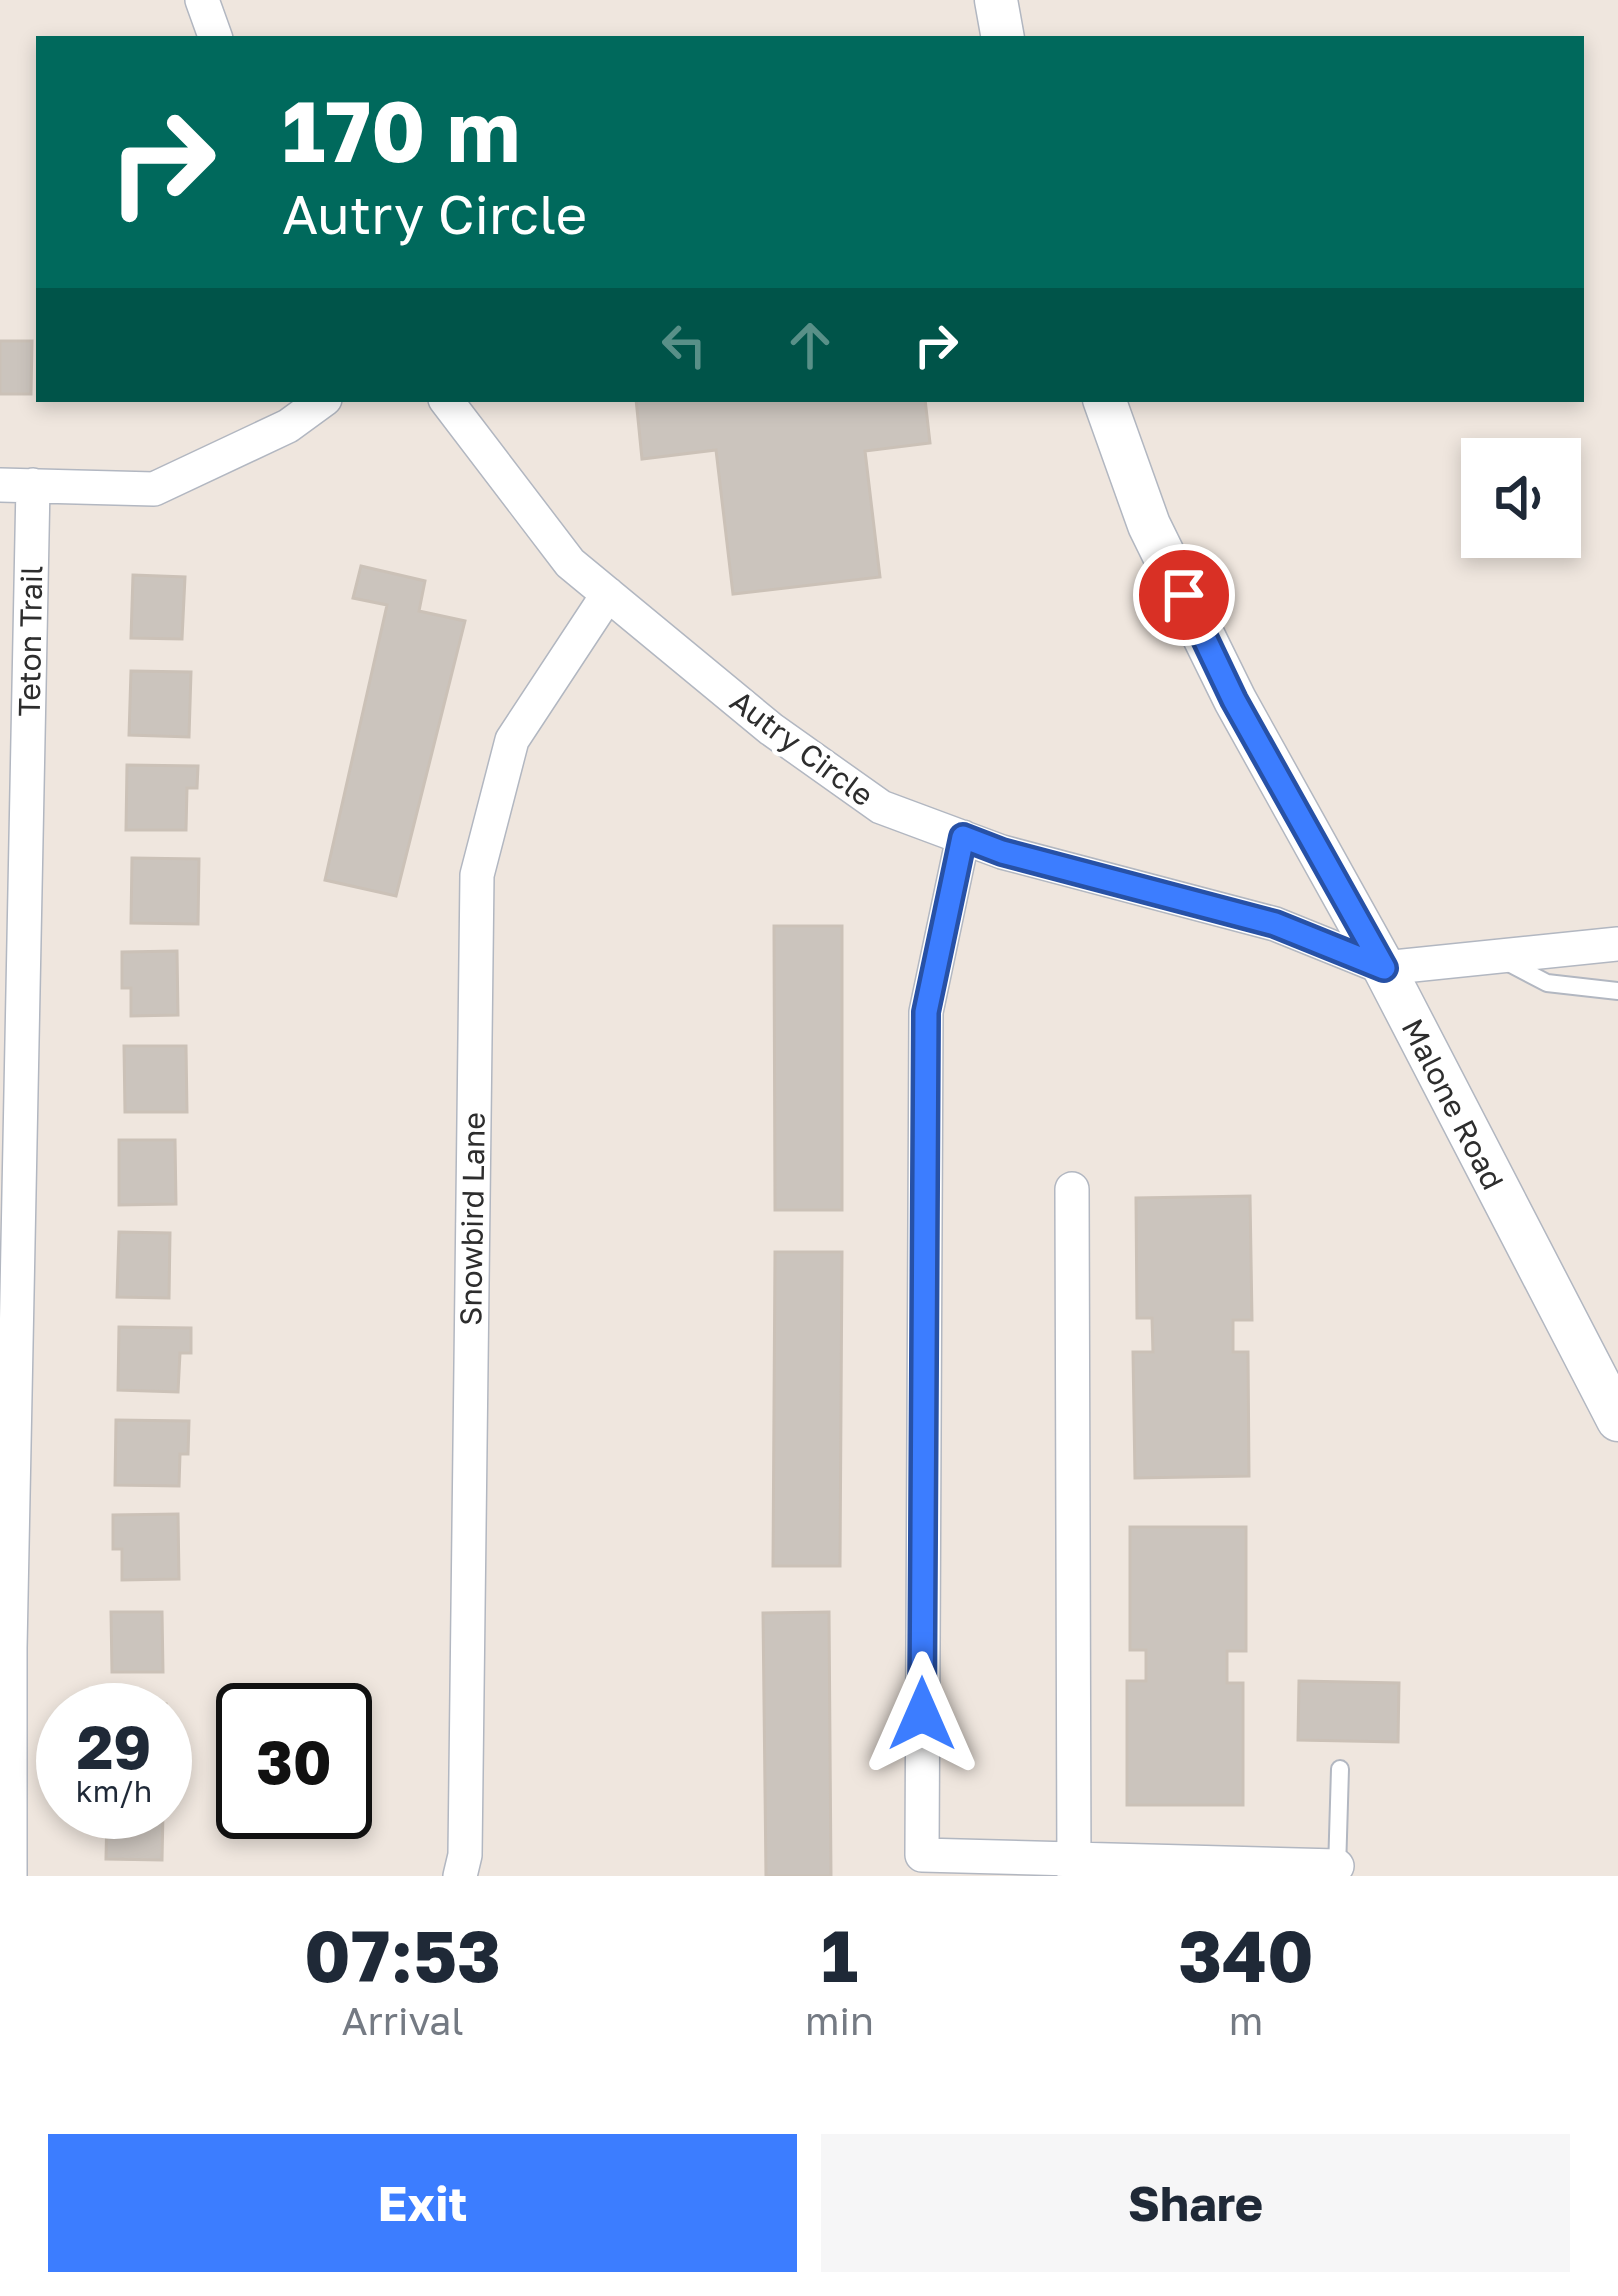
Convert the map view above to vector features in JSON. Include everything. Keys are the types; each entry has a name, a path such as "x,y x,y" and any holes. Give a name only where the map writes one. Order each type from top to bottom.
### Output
{"street":[{"path":"202,0 215,36"},
{"path":"996,0 1002,36"},
{"path":"16,485 154,489 288,426 321,402"},
{"name":"Autry Circle","path":"447,402 570,562 771,730 881,807 1002,852 1275,924 1384,968 1618,944"},
{"name":"Malone Road","path":"1105,402 1149,525 1234,700 1384,968 1618,1420"},
{"name":"Teton Trail","path":"10,1876 5,1648 16,485"},
{"name":"Snowbird Lane","path":"460,1876 465,1855 476,875 512,740 608,594"},
{"path":"963,837 926,1012 922,1865 1337,1871"},
{"path":"1072,1189 1074,1868"}],"lane":[{"path":"1494,955 1547,983 1618,991"},
{"path":"1337,1871 1340,1769"}],"building":[{"path":"0,341 32,341 31,394 0,394"},
{"path":"636,402 925,402 930,443 865,451 880,577 733,594 716,450 642,459"},
{"path":"361,566 425,581 419,611 465,621 396,896 325,880 387,605 353,598"},
{"path":"133,575 185,577 182,639 131,638"},
{"path":"131,671 191,672 189,737 129,735"},
{"path":"127,765 198,766 197,788 187,788 186,830 126,830"},
{"path":"132,858 199,859 198,924 131,923"},
{"path":"774,926 842,926 842,1210 775,1210"},
{"path":"177,951 178,1015 131,1016 131,988 122,988 122,952"},
{"path":"124,1046 186,1046 187,1112 125,1112"},
{"path":"119,1140 175,1140 176,1204 119,1205"},
{"path":"1250,1196 1252,1320 1233,1320 1233,1352 1248,1352 1249,1476 1135,1478 1133,1352 1153,1352 1152,1318 1137,1318 1136,1198"},
{"path":"119,1232 170,1233 169,1298 117,1297"},
{"path":"775,1252 842,1252 840,1566 773,1566"},
{"path":"119,1327 191,1328 191,1353 180,1353 178,1392 118,1390"},
{"path":"116,1420 189,1421 188,1454 180,1454 179,1486 115,1485"},
{"path":"178,1514 179,1579 122,1580 122,1549 113,1549 113,1515"},
{"path":"1130,1527 1246,1527 1246,1651 1227,1651 1227,1683 1243,1683 1243,1805 1127,1805 1127,1681 1146,1681 1146,1650 1130,1650"},
{"path":"111,1612 162,1612 163,1672 112,1672"},
{"path":"829,1612 831,1876 766,1876 763,1613"},
{"path":"1299,1681 1399,1683 1398,1742 1298,1740"},
{"path":"106,1839 162,1839 162,1860 106,1859"}],"route":[{"path":"922,1714 926,1012 963,837 1002,852 1275,924 1384,968 1234,700 1184,595"}]}
